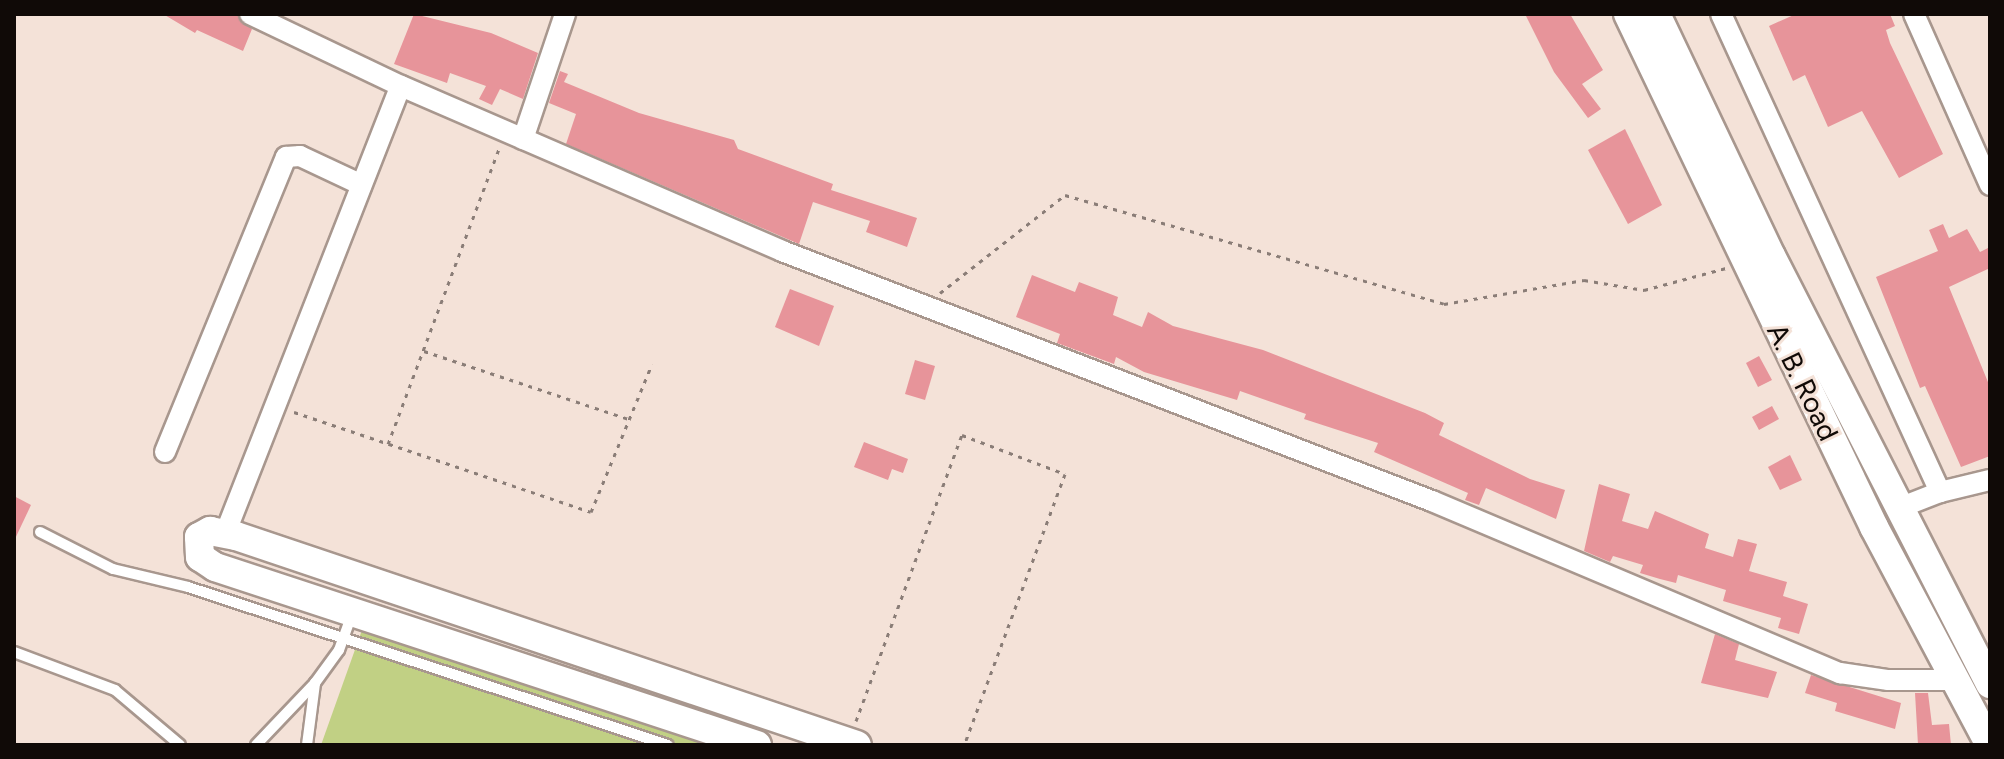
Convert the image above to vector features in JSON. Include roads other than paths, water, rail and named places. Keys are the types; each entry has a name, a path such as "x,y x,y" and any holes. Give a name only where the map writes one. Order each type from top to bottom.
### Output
{"main road":[{"name":"A. B. Road","path":"1628,14 1745,263 1990,745"},
{"name":"A. B. Road","path":"1656,14 1771,256 1990,684"},
{"path":"757,745 349,625 215,567 200,557 199,537 210,531 225,534 852,744"}],"street":[{"path":"250,14 401,86 782,251 1432,501 1840,673 1888,680 1955,680"},
{"path":"514,135 565,14"},
{"path":"1721,14 1940,492"},
{"path":"1914,14 1990,185"},
{"path":"225,534 401,86"},
{"path":"165,452 286,157 300,156 362,185"},
{"path":"1899,508 1940,492 1990,480"}],"lane":[{"path":"40,532 113,569 349,625 668,745"},
{"path":"256,745 315,683 349,625"},
{"path":"14,652 115,690 180,745"},
{"path":"307,745 315,683"}]}
